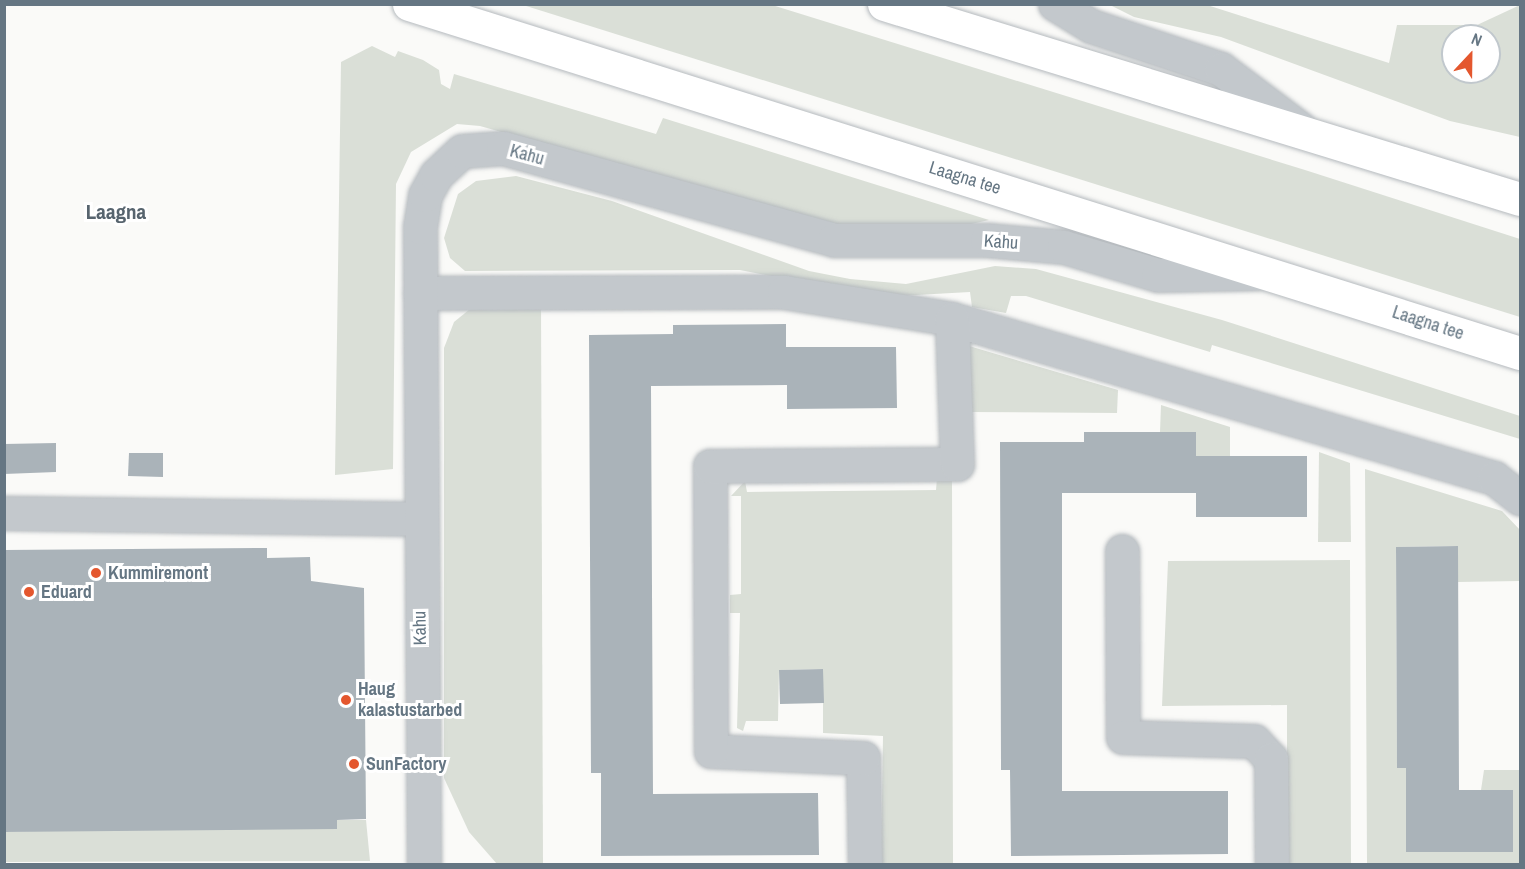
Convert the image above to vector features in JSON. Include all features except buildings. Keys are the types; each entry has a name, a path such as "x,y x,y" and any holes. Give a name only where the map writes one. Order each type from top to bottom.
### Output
{"main road":[{"name":"Laagna tee","path":"409,4 1521,353"},
{"path":"884,4 1313,139 1521,199"}],"street":[{"path":"1055,4 1091,26 1221,69 1313,139"},
{"name":"Kahu","path":"424,864 419,519 420,227 425,195 436,175 462,151 503,148 834,240 987,240 1064,247 1158,275 1270,273"},
{"path":"420,293 784,292 952,319 1494,478 1521,498"},
{"path":"865,864 863,758 711,751 710,466 957,464 952,319"},
{"path":"4,513 419,519"},
{"path":"1122,551 1123,737 1254,741 1271,759 1272,864"}],"shaded area":[{"path":"523,5 772,5 1305,170 1520,239 1520,317"},
{"path":"1110,5 1207,5 1389,63 1397,25 1441,25 1441,84 1501,84 1501,24 1479,24 1520,5 1520,137 1450,121 1221,37 1134,17"},
{"path":"372,46 395,57 398,51 423,60 439,70 441,84 450,89 454,74 656,134 663,118 989,220 945,230 876,231 817,222 480,126 457,124 411,152 396,184 393,469 335,475 341,62"},
{"path":"516,176 612,201 809,271 850,279 906,284 995,266 1036,269 1222,320 1520,416 1520,439 1212,345 1210,352 1026,296 1011,296 1006,313 972,307 970,292 880,297 740,270 465,271 450,258 444,238 458,194 476,181"},
{"path":"541,304 543,864 497,864 469,832 444,778 444,348 454,322 470,309"},
{"path":"969,346 1118,390 1117,413 968,412"},
{"path":"1161,405 1230,427 1230,456 1196,456 1160,432"},
{"path":"1319,452 1350,463 1351,542 1318,542"},
{"path":"1365,469 1502,511 1520,530 1520,581 1458,582 1457,546 1396,547 1397,767 1406,768 1406,852 1513,852 1513,790 1481,790 1484,770 1520,770 1520,864 1367,864"},
{"path":"937,478 952,478 953,864 881,864 883,736 823,733 823,669 779,670 778,721 746,721 743,731 737,728 740,613 730,613 730,595 741,594 741,496 731,496 745,481 747,492 936,490"},
{"path":"1350,560 1351,864 1287,864 1287,705 1162,706 1168,561"},
{"path":"366,820 370,861 5,862 5,832"}],"place":[{"name":"Kummiremont","path":"96,573"},
{"name":"Eduard","path":"29,592"},
{"name":"Haug kalastustarbed","path":"346,700"},
{"name":"SunFactory","path":"354,764"}],"district":[{"name":"Laagna","path":"116,212"}]}
